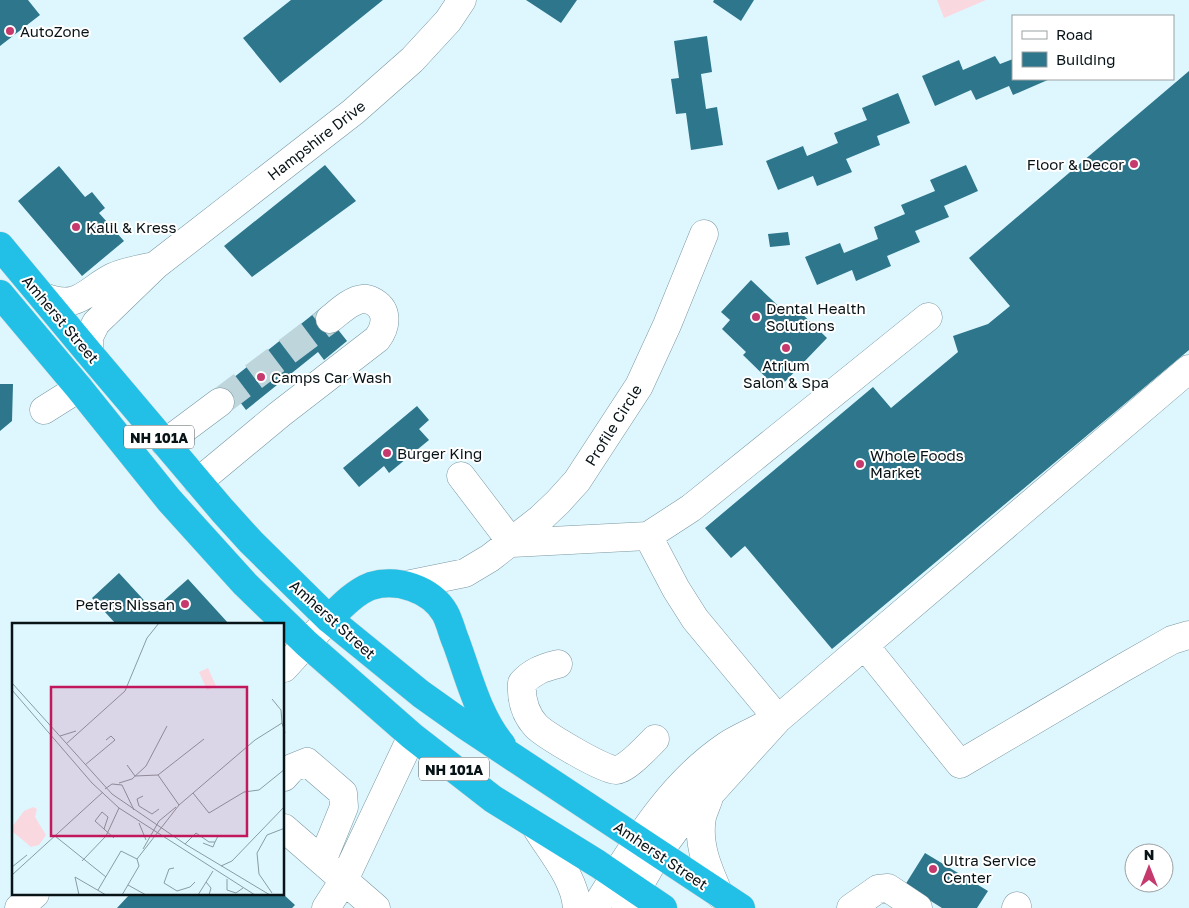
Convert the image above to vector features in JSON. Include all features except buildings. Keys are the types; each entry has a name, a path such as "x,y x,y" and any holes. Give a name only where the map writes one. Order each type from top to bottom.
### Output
{"highway":[{"name":"Amherst Street","path":"0,246 198,482 251,542 329,619 421,694 513,758 730,901"},
{"name":"Amherst Street","path":"0,294 169,500 245,584 285,623"},
{"path":"329,619 358,593 371,586 406,585 431,598 445,614 484,717 496,737 513,758"},
{"name":"Amherst Street","path":"285,623 306,644 412,736 493,799 536,827 626,892 663,908"}],"street":[{"name":"Hampshire Drive","path":"89,353 89,337 96,323 156,265 353,112 418,54 448,21 462,0"},
{"name":"Profile Circle","path":"406,585 464,573 512,543 558,502 577,481 638,386 657,347 704,234"},
{"name":"Hampshire Drive","path":"43,297 60,302 76,300 116,276 156,265"},
{"path":"198,482 280,414 377,339 383,331 385,319 383,311 369,299 353,302 330,319"},
{"path":"461,476 512,543 648,536 692,508 928,317"},
{"path":"648,847 678,826 710,794 778,719 1189,368"},
{"path":"44,410 79,388"},
{"path":"165,443 220,402"},
{"path":"648,536 676,590 695,619 778,719"},
{"path":"445,614 464,573"},
{"path":"285,667 329,619"},
{"path":"865,646 960,764 1146,654 1172,640 1189,635"},
{"path":"558,664 542,668 530,675 522,684 521,698 535,725 548,735 615,771 622,769 654,740"},
{"path":"595,908 626,892 648,847 658,812 677,788 700,766 727,745 778,719"},
{"path":"326,908 344,880 412,736"},
{"path":"285,776 292,768 307,762 343,793 344,807 322,862"},
{"path":"710,794 702,817 702,844 705,861 730,901"},
{"path":"536,827 570,879 577,901 577,908"},
{"path":"285,829 376,908"},
{"path":"851,908 878,889 888,888 918,908"}],"shaded area":[{"path":"937,0 986,0 944,18"}],"tunnel":[{"path":"220,402 330,319"}],"place":[{"name":"AutoZone","path":"10,31"},
{"name":"Floor & Decor","path":"1134,164"},
{"name":"Kalil & Kress","path":"76,227"},
{"name":"Dental Health Solutions","path":"756,317"},
{"name":"Atrium Salon & Spa","path":"786,348"},
{"name":"Camps Car Wash","path":"261,377"},
{"name":"Burger King","path":"387,453"},
{"name":"Whole Foods Market","path":"860,464"},
{"name":"Peters Nissan","path":"185,604"},
{"name":"Ultra Service Center","path":"933,869"}]}
